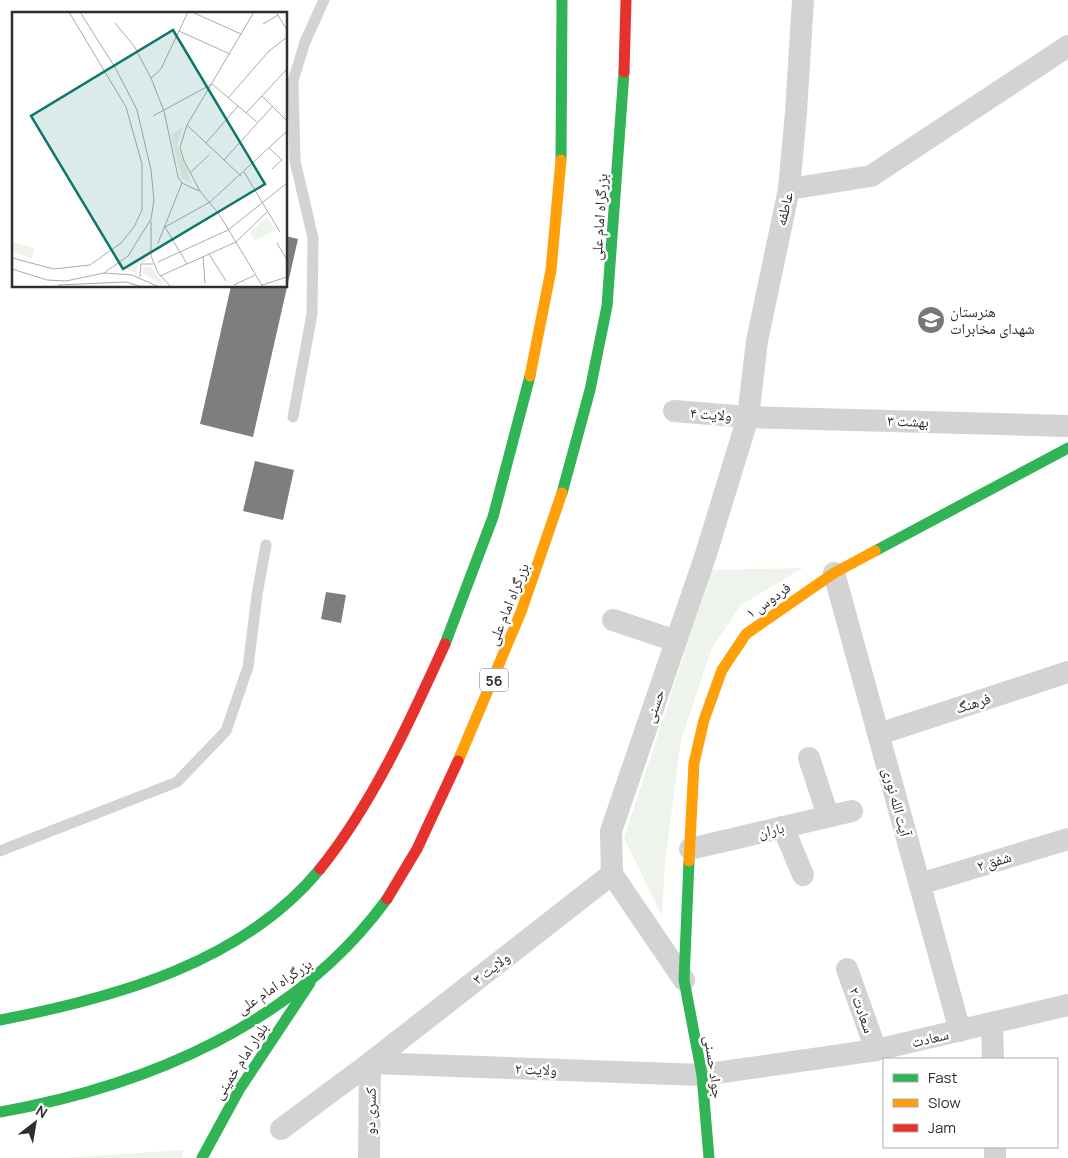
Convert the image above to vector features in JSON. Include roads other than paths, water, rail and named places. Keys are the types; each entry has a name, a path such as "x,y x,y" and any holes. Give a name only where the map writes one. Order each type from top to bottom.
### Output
{"main road":[{"path":"0,1020 74,1004 137,986 200,961 272,916 326,864 373,788 416,709 450,637 505,476 526,392 551,268 562,140 562,0"},
{"name":"بزرگراه امام علی","path":"0,1112 65,1101 140,1076 229,1034 310,983 350,945 401,879 424,837 484,704 540,564 569,474 605,321 621,119 626,0"},
{"name":"فردوس ۱","path":"684,980 694,763 704,720 722,670 746,634 834,573 1068,448"},
{"name":"جواد حسنی","path":"684,980 702,1074 709,1158"},
{"name":"بلوار امام خمینی","path":"202,1158 246,1077 310,983"}],"street":[{"name":"عاطفه","path":"748,417 757,341 789,189 803,0"},
{"path":"789,189 871,176 1068,46"},
{"name":"ولایت ۴","path":"674,411 748,417"},
{"name":"بهشت ۳","path":"748,417 1068,426"},
{"name":"حسنی","path":"612,874 611,831 706,554 748,417"},
{"name":"آیت الله نوری","path":"834,573 960,1031"},
{"path":"613,620 676,641"},
{"name":"فرهنگ","path":"879,734 1068,672"},
{"path":"809,758 828,816"},
{"name":"باران","path":"690,849 852,811"},
{"path":"782,827 803,875"},
{"name":"شفق ۲","path":"920,884 1068,839"},
{"path":"612,874 684,980"},
{"name":"ولایت ۳","path":"281,1129 370,1063 612,874"},
{"name":"سعادت ۲","path":"847,970 876,1050"},
{"name":"سعادت","path":"702,1074 876,1050 1068,1005"},
{"path":"992,1023 993,1058"},
{"name":"ولایت ۲","path":"370,1063 702,1074"},
{"name":"کسری دو","path":"369,1158 370,1063"}],"lane":[{"path":"292,418 312,314 313,238 295,161 293,81 305,42 324,0"},
{"path":"0,851 177,782 226,731 248,667 266,545"}],"place":[{"name":"هنرستان شهدای مخابرات","path":"931,320"}]}
